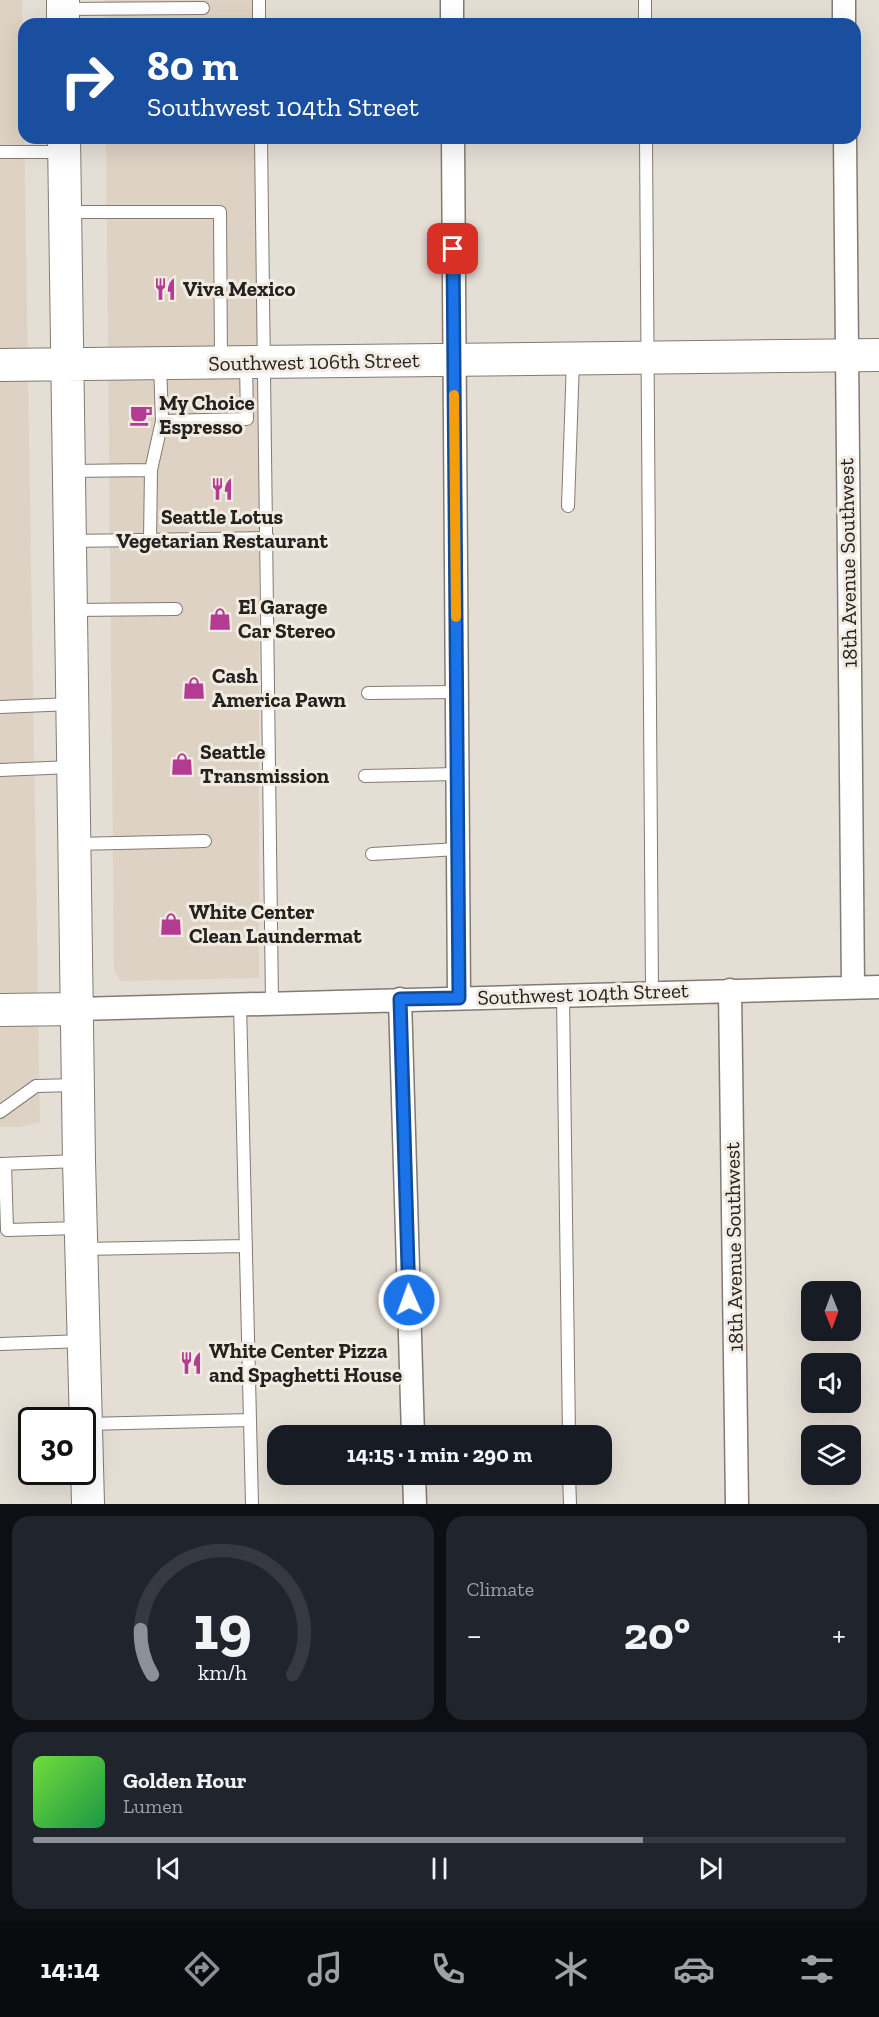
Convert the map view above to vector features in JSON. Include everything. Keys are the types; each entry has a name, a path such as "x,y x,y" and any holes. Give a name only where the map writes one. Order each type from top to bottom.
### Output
{"main road":[{"path":"64,145 79,1161 86,1341 86,1407"},
{"name":"Southwest 106th Street","path":"0,365 879,355"},
{"name":"Southwest 104th Street","path":"0,1010 78,1009"},
{"path":"88,1485 88,1504"}],"street":[{"path":"452,0 452,18"},
{"path":"844,0 844,18"},
{"path":"453,144 459,998"},
{"name":"18th Avenue Southwest","path":"845,144 853,987"},
{"name":"Southwest 104th Street","path":"78,1009 879,987"},
{"name":"18th Avenue Southwest","path":"730,990 737,1504"},
{"path":"400,999 413,1425"},
{"path":"414,1485 415,1504"}],"lane":[{"path":"259,0 259,18"},
{"path":"645,0 645,18"},
{"path":"63,11 203,8"},
{"path":"162,421 248,419 244,362 261,144"},
{"path":"646,144 652,993"},
{"path":"0,153 64,145"},
{"path":"66,212 220,212 244,362 268,538 272,1003"},
{"path":"568,506 573,359"},
{"path":"150,540 151,470 162,421 160,363"},
{"path":"70,471 151,470"},
{"path":"70,541 268,538"},
{"path":"72,610 176,609"},
{"path":"368,693 456,692"},
{"path":"0,707 73,704"},
{"path":"0,770 73,767"},
{"path":"365,776 457,774"},
{"path":"74,844 205,841"},
{"path":"372,854 458,849"},
{"path":"563,995 569,1425"},
{"path":"240,1004 252,1504"},
{"path":"0,1113 36,1086 79,1085"},
{"path":"79,1161 2,1164 7,1230 81,1239 246,1246"},
{"path":"0,1344 86,1341"},
{"path":"96,1424 250,1420"},
{"path":"569,1485 570,1504"}],"shaded area":[{"path":"0,0 22,0 22,18 18,18 18,144 24,144 40,1122 21,1127 0,1127"},
{"path":"105,0 253,0 253,18 105,18"},
{"path":"106,144 255,144 259,344 259,978 121,981 114,971"}],"slow traffic":[{"path":"454,395 456,617"}],"place":[{"name":"Viva Mexico","path":"165,289"},
{"name":"My Choice Espresso","path":"141,415"},
{"name":"Seattle Lotus Vegetarian Restaurant","path":"222,489"},
{"name":"El Garage Car Stereo","path":"220,619"},
{"name":"Cash America Pawn","path":"194,688"},
{"name":"Seattle Transmission","path":"182,764"},
{"name":"White Center Clean Laundermat","path":"171,924"},
{"name":"White Center Pizza and Spaghetti House","path":"191,1363"}],"route":[{"path":"409,1300 400,999 459,998 453,249"}]}
